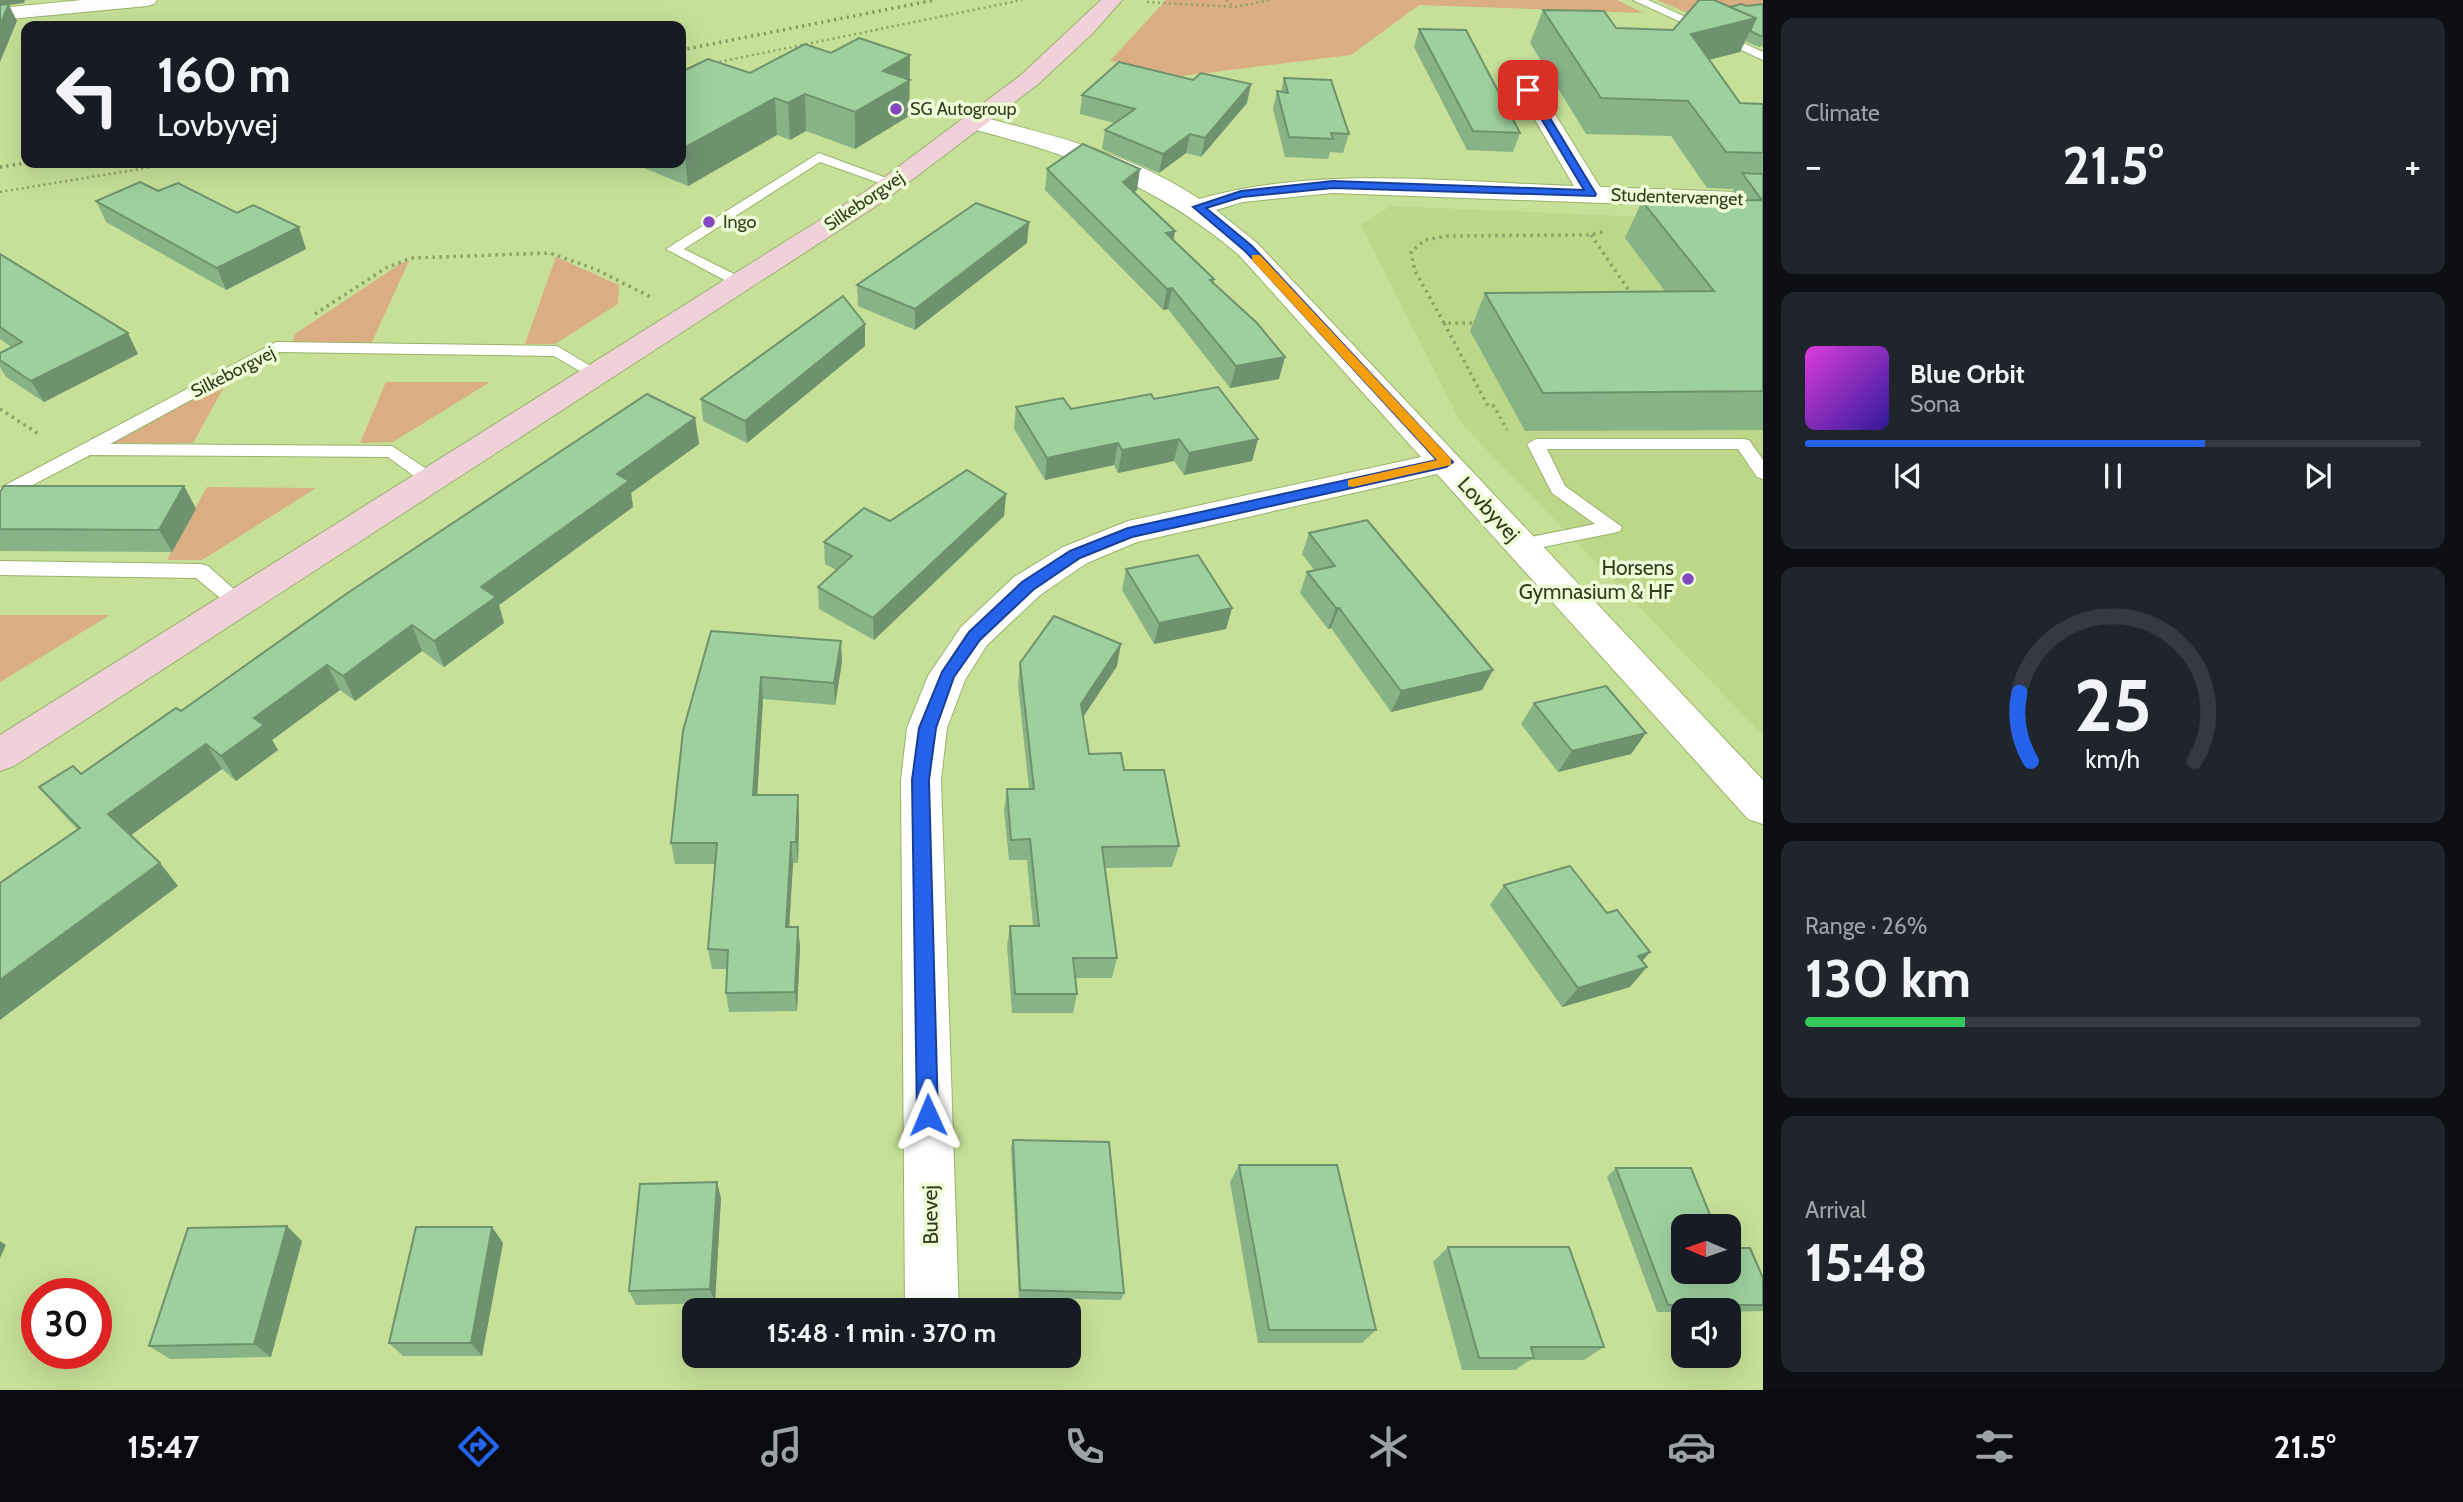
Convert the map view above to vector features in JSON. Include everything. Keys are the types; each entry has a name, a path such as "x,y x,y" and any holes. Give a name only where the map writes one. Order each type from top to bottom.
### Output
{"main road":[{"name":"Silkeborgvej","path":"0,755 893,183 977,123 1044,69 1112,1"}],"street":[{"path":"0,14 147,0"},
{"name":"Studentervænget","path":"1516,69 1591,194"},
{"name":"Lovbyvej","path":"977,123 1060,145 1158,183 1199,207 1248,249 1763,807"},
{"name":"Studentervænget","path":"1199,207 1241,194 1333,185 1763,201"},
{"name":"Buevej","path":"932,1298 920,780 928,728 947,676 974,636 1027,586 1075,555 1128,533 1446,462"}],"lane":[{"path":"1639,0 1763,56"},
{"path":"739,282 673,249 819,157 893,183"},
{"name":"Silkeborgvej","path":"0,496 275,347 557,351 596,374"},
{"path":"1523,545 1613,527 1558,489 1536,444 1743,444 1763,473"},
{"name":"Silkeborgvej","path":"88,449 392,452 431,480"},
{"path":"0,568 201,571 237,601"}],"path":[{"path":"708,65 1022,0"},
{"path":"1226,0 1235,7"},
{"path":"1157,2 1235,7 1270,0"},
{"path":"686,69 694,67"},
{"path":"0,192 146,168"},
{"path":"1536,444 1507,431 1494,406 1488,406 1415,271 1411,252 1425,240 1447,236 1591,235 1636,301"},
{"path":"1444,323 1484,323"}],"shaded area":[{"path":"1166,0 1617,0 1643,13 1419,5 1351,55 1182,76 1110,61"},
{"path":"1657,0 1763,0 1763,46"},
{"name":"Horsens Gymnasium & HF","path":"1391,206 1763,222 1763,735 1461,423 1361,225"},
{"path":"556,257 619,285 618,304 555,344 525,344"},
{"path":"409,261 371,344 293,342 295,334 403,262"},
{"path":"229,378 193,443 110,443"},
{"path":"386,382 490,382 393,442 360,443"},
{"path":"207,487 316,488 202,560 167,560"},
{"path":"0,615 110,615 0,682"}],"building":[{"path":"1699,0 1714,0 1756,18 1691,34 1740,103 1763,104 1763,153 1726,152 1688,101 1601,98 1543,10 1604,11 1616,28 1673,30"},
{"path":"9,4 0,25 0,5"},
{"path":"1763,4 1763,37 1750,31 1756,18 1730,7"},
{"path":"1419,29 1466,30 1520,133 1473,131"},
{"path":"859,38 910,55 883,71 910,80 855,112 805,94 788,103 775,98 686,147 686,70 708,59 750,73 805,44 831,53"},
{"path":"1119,62 1193,80 1201,73 1251,84 1205,138 1190,134 1163,154 1105,130 1135,109 1082,95"},
{"path":"1284,78 1331,80 1349,134 1331,133 1333,139 1289,137 1277,91 1288,93"},
{"path":"1083,144 1140,169 1123,182 1175,231 1166,233 1214,279 1210,280 1257,323 1285,357 1236,366 1172,288 1167,289 1047,169"},
{"path":"1742,173 1763,174 1763,391 1543,393 1485,293 1714,291 1642,201 1762,200"},
{"path":"140,182 158,191 178,183 237,213 253,205 299,227 217,268 96,201"},
{"path":"976,203 1029,222 915,309 857,285"},
{"path":"0,254 128,333 31,381 0,360 0,353 22,342 0,327"},
{"path":"843,296 865,324 745,421 701,399"},
{"path":"1218,387 1258,439 1189,453 1179,439 1122,450 1118,443 1047,458 1016,407 1063,398 1071,409 1151,394 1154,399"},
{"path":"647,394 695,418 617,474 629,481 481,587 496,597 434,641 412,625 343,676 327,665 254,718 264,725 221,756 206,744 108,814 160,863 0,980 0,883 80,828 39,787 73,766 81,774 176,708 181,711 349,592"},
{"path":"967,470 1006,494 873,618 818,587 852,556 824,542 864,508 890,521"},
{"path":"4,486 184,486 159,530 0,529 0,492"},
{"path":"1367,520 1493,670 1401,691 1339,608 1336,608 1307,572 1335,566 1309,533"},
{"path":"1198,555 1232,608 1159,623 1126,569"},
{"path":"1054,616 1121,644 1081,704 1089,754 1121,753 1124,770 1164,770 1179,846 1102,847 1117,958 1073,958 1077,994 1015,994 1010,926 1039,926 1030,839 1011,840 1007,789 1034,789 1020,663"},
{"path":"711,631 841,641 834,683 761,677 753,795 798,795 796,842 791,842 786,927 798,927 795,992 726,993 728,950 708,949 717,843 671,843 683,731"},
{"path":"1606,686 1646,733 1572,751 1534,703"},
{"path":"1570,866 1607,913 1617,910 1650,952 1638,956 1647,967 1578,988 1504,885"},
{"path":"1013,1140 1109,1142 1124,1293 1020,1290"},
{"path":"1239,1165 1337,1165 1376,1330 1269,1330"},
{"path":"1616,1168 1691,1168 1710,1214 1671,1214 1671,1284 1741,1284 1741,1248 1750,1248 1763,1278 1763,1305 1741,1305 1741,1298 1671,1298 1671,1305 1668,1305"},
{"path":"717,1182 710,1289 629,1291 640,1184"},
{"path":"287,1226 254,1344 149,1346 188,1228"},
{"path":"416,1227 492,1227 471,1343 389,1343"},
{"path":"1448,1247 1569,1247 1604,1347 1531,1347 1534,1358 1479,1358"}],"railway":[{"path":"686,49 935,0"},
{"path":"0,167 21,164"}],"slow traffic":[{"path":"1256,257 1446,462 1353,483"}],"place":[{"name":"SG Autogroup","path":"896,109"},
{"name":"Ingo","path":"709,222"},
{"name":"Horsens Gymnasium & HF","path":"1688,579"}],"route":[{"path":"928,1115 920,780 928,728 947,676 974,636 1027,586 1075,555 1128,533 1446,462 1248,249 1199,207 1241,194 1267,190 1360,184 1591,194 1528,90"}]}
